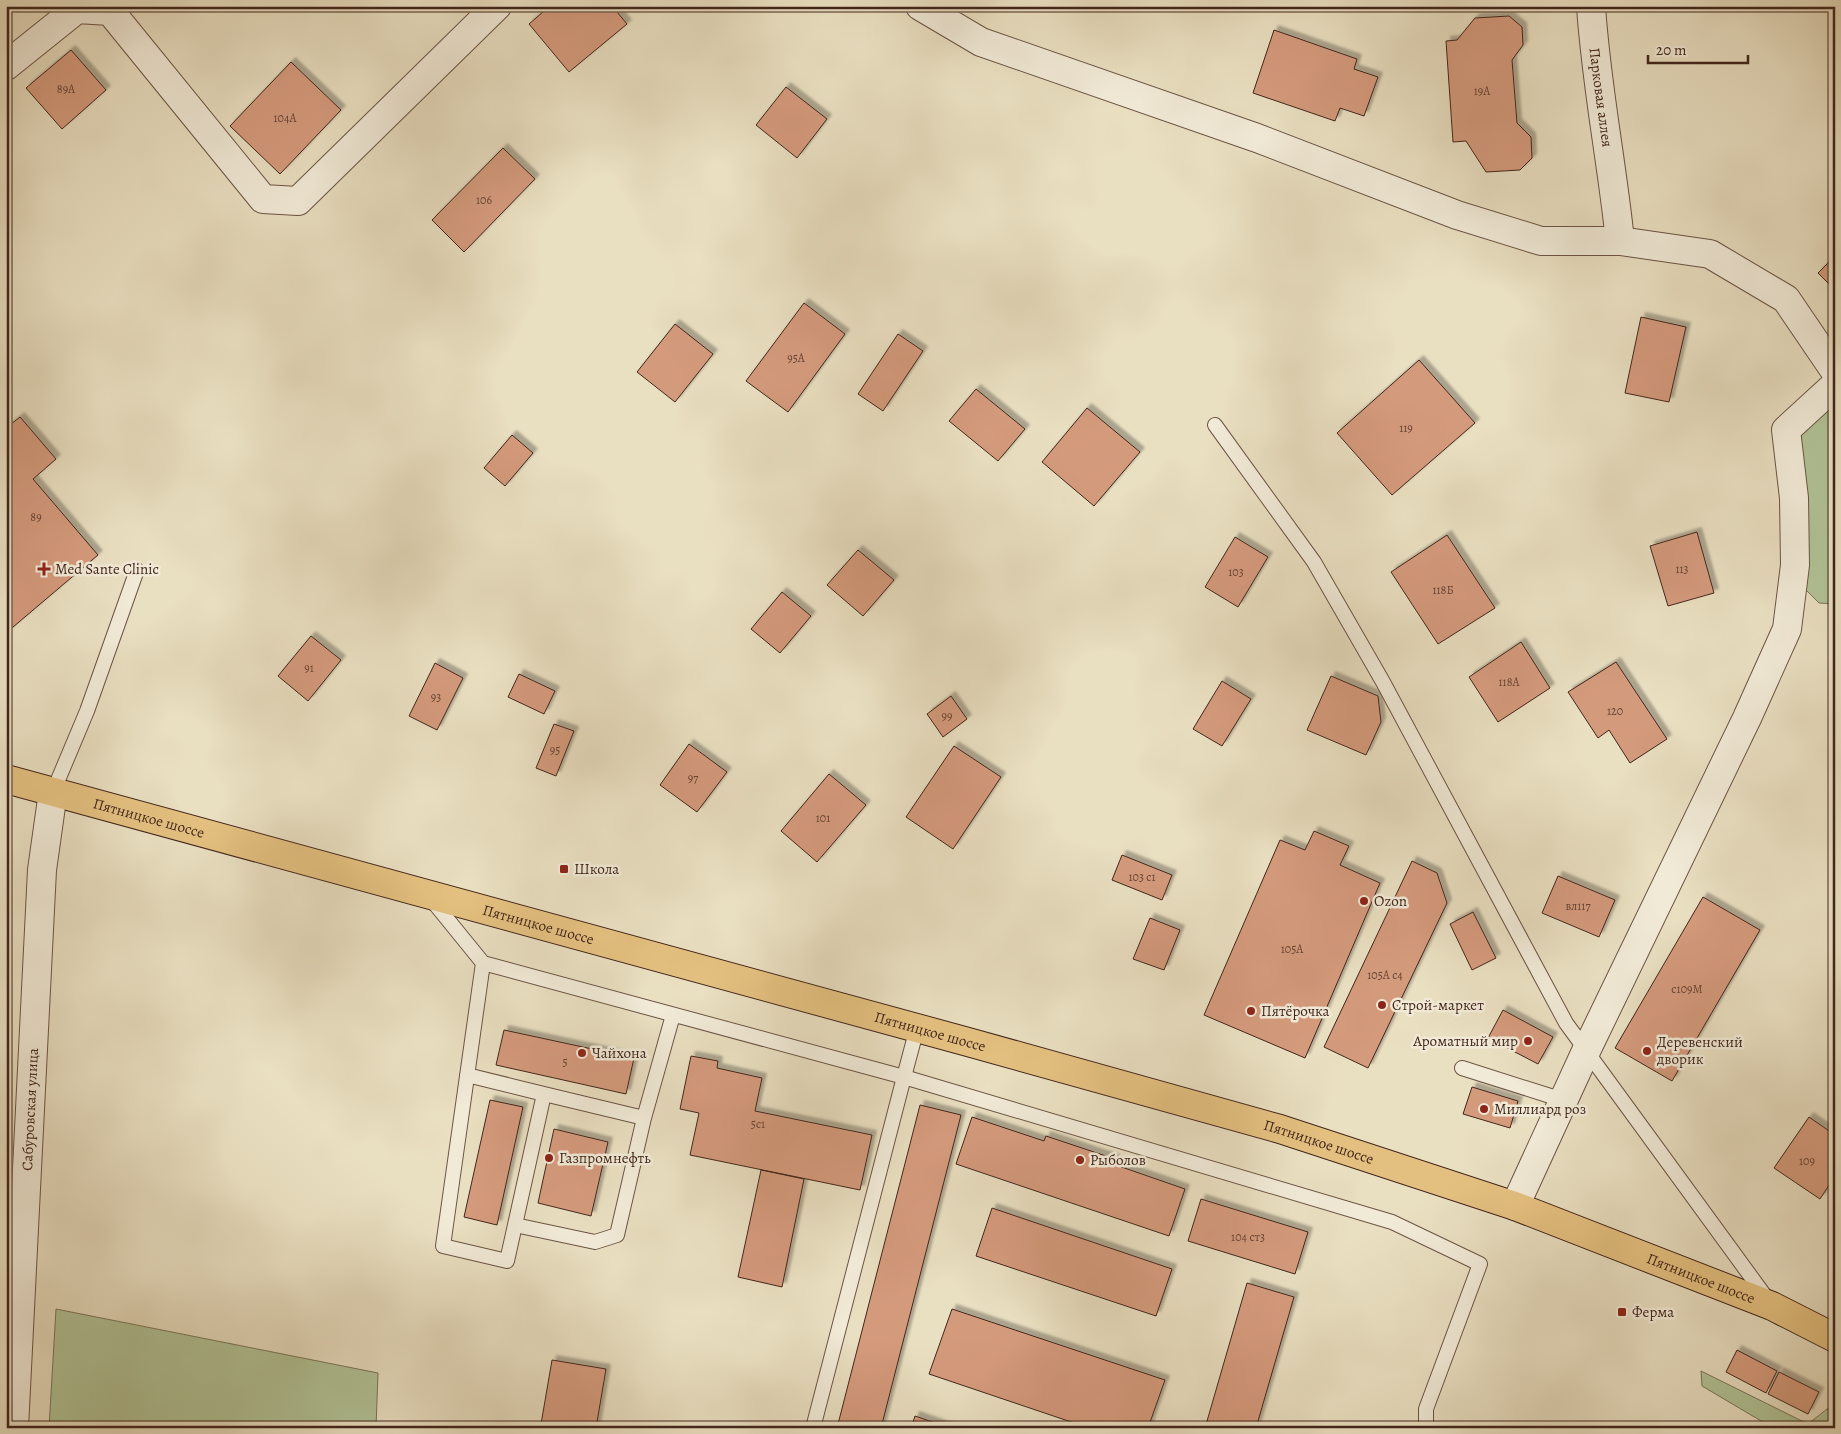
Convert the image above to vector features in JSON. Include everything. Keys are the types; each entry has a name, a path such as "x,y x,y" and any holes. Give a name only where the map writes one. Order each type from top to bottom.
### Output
{"main road":[{"name":"Пятницкое шоссе","path":"6,779 1280,1129 1515,1206 1772,1306 1835,1338"}],"street":[{"path":"6,66 77,10 110,11 263,199 298,201 497,6"},
{"path":"920,6 981,42 1257,138 1457,215 1541,241 1620,241 1710,254 1786,299 1835,371"},
{"name":"Парковая аллея","path":"1591,6 1592,36 1615,189 1620,241"},
{"path":"1515,1206 1587,1049 1747,718 1787,629 1795,565 1794,498 1786,430 1835,385"},
{"name":"Сабуровская улица","path":"14,1428 42,870 53,792"}],"lane":[{"path":"1215,425 1314,562 1382,682 1566,1022 1772,1306"},
{"path":"53,792 87,711 137,570"},
{"path":"428,895 483,963 904,1077 1392,1222 1480,1264 1426,1409 1426,1428"},
{"path":"483,963 443,1246 507,1261 544,1094"},
{"path":"515,1224 594,1242 616,1235 644,1118 673,1015"},
{"path":"813,1428 917,1028"},
{"path":"1462,1068 1563,1100"},
{"path":"467,1075 644,1118"}],"green space":[{"path":"1835,381 1835,604 1819,603 1799,583 1794,449 1811,415"},
{"path":"56,1309 378,1373 376,1428 49,1428"},
{"path":"1701,1371 1808,1424 1827,1409 1835,1409 1835,1428 1773,1428 1702,1386"}],"building":[{"path":"550,6 612,6 627,24 569,72 529,24"},
{"path":"1509,16 1522,27 1523,45 1512,60 1517,123 1531,137 1532,158 1520,170 1486,172 1466,141 1453,142 1446,41 1457,40 1475,18"},
{"path":"1274,30 1357,59 1354,69 1378,77 1364,116 1340,108 1335,121 1253,93"},
{"path":"71,50 106,90 62,129 26,88"},
{"path":"291,62 341,110 280,174 230,126"},
{"path":"786,87 827,119 797,158 756,125"},
{"path":"503,148 535,179 464,252 432,220"},
{"path":"1835,256 1835,290 1818,273"},
{"path":"804,303 845,334 788,412 746,381"},
{"path":"1641,317 1686,327 1669,402 1625,393"},
{"path":"675,324 713,354 675,402 637,372"},
{"path":"898,334 923,351 883,411 858,394"},
{"path":"1419,360 1475,423 1392,495 1337,433"},
{"path":"976,389 1025,429 998,461 949,421"},
{"path":"1087,408 1140,452 1094,506 1042,462"},
{"path":"20,417 56,459 33,479 98,555 6,633 6,428"},
{"path":"512,435 533,453 505,486 484,468"},
{"path":"1697,532 1714,593 1668,606 1650,546"},
{"path":"1447,535 1495,608 1438,644 1391,572"},
{"path":"1235,537 1268,557 1238,607 1205,587"},
{"path":"858,550 894,580 863,616 827,585"},
{"path":"782,592 811,616 780,653 751,629"},
{"path":"311,636 341,660 308,701 278,676"},
{"path":"1521,642 1550,688 1498,722 1469,677"},
{"path":"1616,662 1667,739 1630,763 1609,730 1598,738 1568,692"},
{"path":"435,663 463,678 437,730 409,716"},
{"path":"519,674 555,691 544,714 508,697"},
{"path":"1331,676 1378,696 1381,722 1366,755 1307,730"},
{"path":"1222,681 1251,699 1222,746 1193,729"},
{"path":"951,696 967,719 943,737 927,714"},
{"path":"554,724 574,731 556,776 536,768"},
{"path":"689,744 727,772 697,812 660,785"},
{"path":"954,746 1001,777 953,849 906,817"},
{"path":"829,774 866,805 817,862 781,831"},
{"path":"1314,831 1349,846 1340,865 1380,883 1305,1058 1204,1015 1280,840 1305,850"},
{"path":"1122,855 1172,875 1162,900 1112,880"},
{"path":"1412,861 1437,873 1447,903 1368,1068 1324,1047"},
{"path":"1558,876 1615,900 1599,937 1542,913"},
{"path":"1703,897 1760,930 1672,1081 1615,1048"},
{"path":"1473,912 1496,958 1472,970 1450,924"},
{"path":"1150,918 1180,930 1164,970 1133,959"},
{"path":"1503,1010 1553,1037 1538,1064 1488,1038"},
{"path":"504,1030 634,1058 626,1094 496,1065"},
{"path":"691,1056 718,1061 717,1068 762,1078 755,1111 872,1135 860,1190 690,1155 699,1113 680,1109"},
{"path":"1472,1087 1518,1101 1510,1128 1463,1114"},
{"path":"490,1100 523,1107 497,1225 464,1217"},
{"path":"920,1105 961,1115 881,1428 837,1428"},
{"path":"972,1117 1044,1141 1046,1136 1115,1159 1113,1164 1185,1189 1169,1236 956,1164"},
{"path":"1809,1117 1835,1135 1835,1145 1831,1151 1835,1154 1835,1176 1820,1199 1774,1168"},
{"path":"554,1129 608,1142 591,1216 538,1203"},
{"path":"761,1170 804,1179 782,1287 738,1277"},
{"path":"1201,1199 1308,1232 1295,1274 1188,1241"},
{"path":"992,1208 1172,1269 1156,1316 976,1256"},
{"path":"1247,1283 1294,1297 1256,1428 1205,1428"},
{"path":"952,1309 1165,1380 1148,1428 1089,1428 929,1374"},
{"path":"1737,1350 1777,1371 1766,1393 1726,1372"},
{"path":"552,1360 606,1369 596,1428 565,1428 541,1424"},
{"path":"1779,1372 1819,1392 1808,1414 1768,1394"},
{"path":"915,1416 950,1428 911,1428"}],"place":[{"name":"Med Sante Clinic","path":"44,569"},
{"name":"Школа","path":"564,869"},
{"name":"Ozon","path":"1364,901"},
{"name":"Строй-маркет","path":"1382,1005"},
{"name":"Пятёрочка","path":"1251,1011"},
{"name":"Ароматный мир","path":"1528,1041"},
{"name":"Деревенский дворик","path":"1647,1051"},
{"name":"Чайхона","path":"582,1053"},
{"name":"Миллиард роз","path":"1484,1109"},
{"name":"Газпромнефть","path":"549,1158"},
{"name":"Рыболов","path":"1080,1160"},
{"name":"Ферма","path":"1622,1312"}]}
